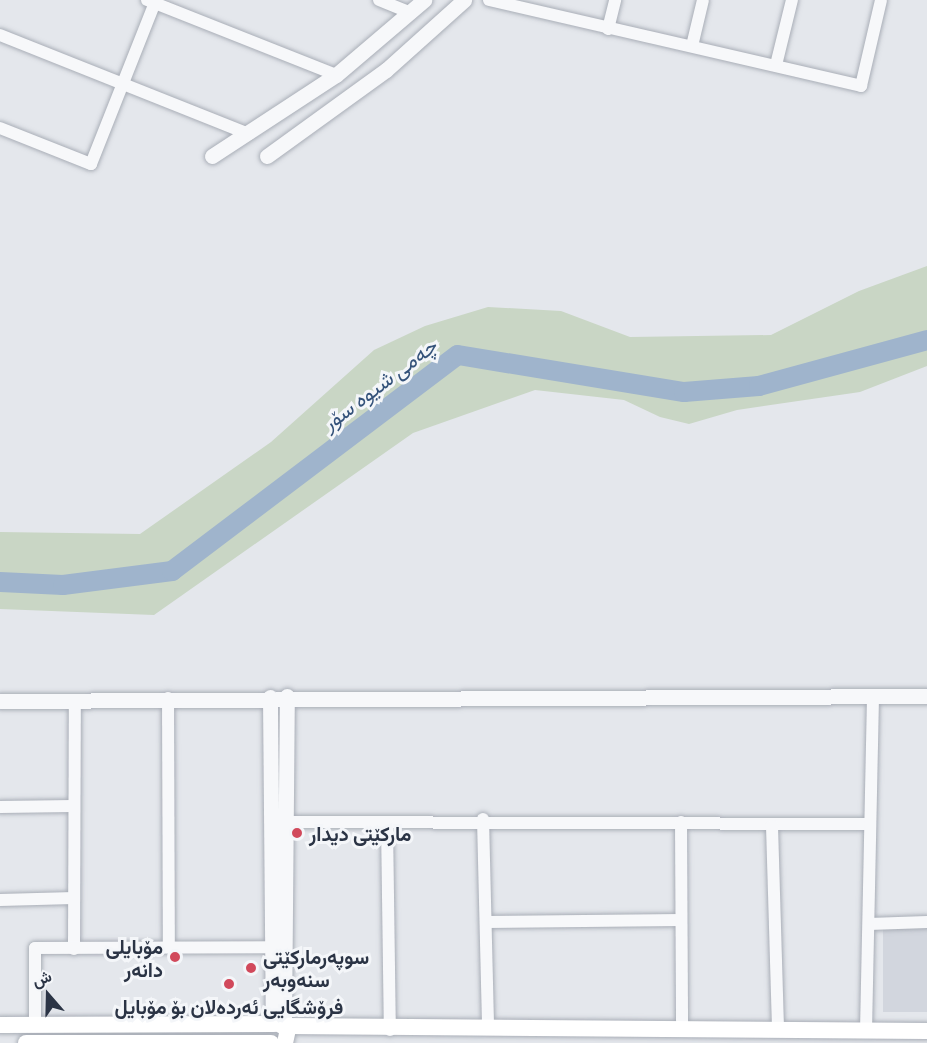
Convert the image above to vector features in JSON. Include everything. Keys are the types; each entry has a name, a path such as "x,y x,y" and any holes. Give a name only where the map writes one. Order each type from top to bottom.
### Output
{"main road":[{"path":"0,1025 281,1025 390,1030 488,1028 927,1031"},
{"path":"26,1043 271,1043 267,1033 281,1025"},
{"path":"281,1025 285,1043"}],"street":[{"path":"379,0 411,13"},
{"path":"213,156 284,112 336,75 411,13 423,0"},
{"path":"267,156 386,70 464,0"},
{"path":"489,0 861,86 881,0"},
{"path":"608,29 615,0"},
{"path":"692,46 703,0"},
{"path":"776,65 792,0"},
{"path":"0,128 91,164 153,1 336,75"},
{"path":"0,35 249,134"},
{"path":"284,112 301,131"},
{"path":"281,1025 287,822 287,696"},
{"path":"0,701 287,696 927,696"},
{"path":"270,697 270,947 281,1025"},
{"path":"866,1031 873,697"},
{"path":"168,698 168,947"},
{"path":"74,949 75,700"},
{"path":"0,807 73,806"},
{"path":"287,822 387,824 483,819 772,826 869,824"},
{"path":"483,819 488,1028"},
{"path":"681,822 682,1029"},
{"path":"387,824 390,1030"},
{"path":"772,826 778,1029"},
{"path":"0,900 75,898"},
{"path":"487,922 681,920"},
{"path":"869,924 927,922"},
{"path":"35,1024 35,948 270,947"}],"shaded area":[{"path":"927,928 927,1012 883,1012 883,929"}],"green space":[{"path":"927,266 927,366 860,392 737,410 689,424 660,417 624,400 535,390 413,433 154,615 0,609 0,532 140,534 271,442 374,350 425,326 488,307 561,311 630,337 771,335 859,291"}],"waterway":[{"name":"چەمی شیوە سۆر","path":"0,582 63,585 172,571 458,355 684,392 759,386 927,340"}],"place":[{"name":"مارکێتی دیدار","path":"297,833"},
{"name":"مۆبایلی دانەر","path":"175,957"},
{"name":"سوپەرمارکێتی سنەوبەر","path":"251,968"},
{"name":"فرۆشگایی ئەردەلان بۆ مۆبایل","path":"229,984"}]}
